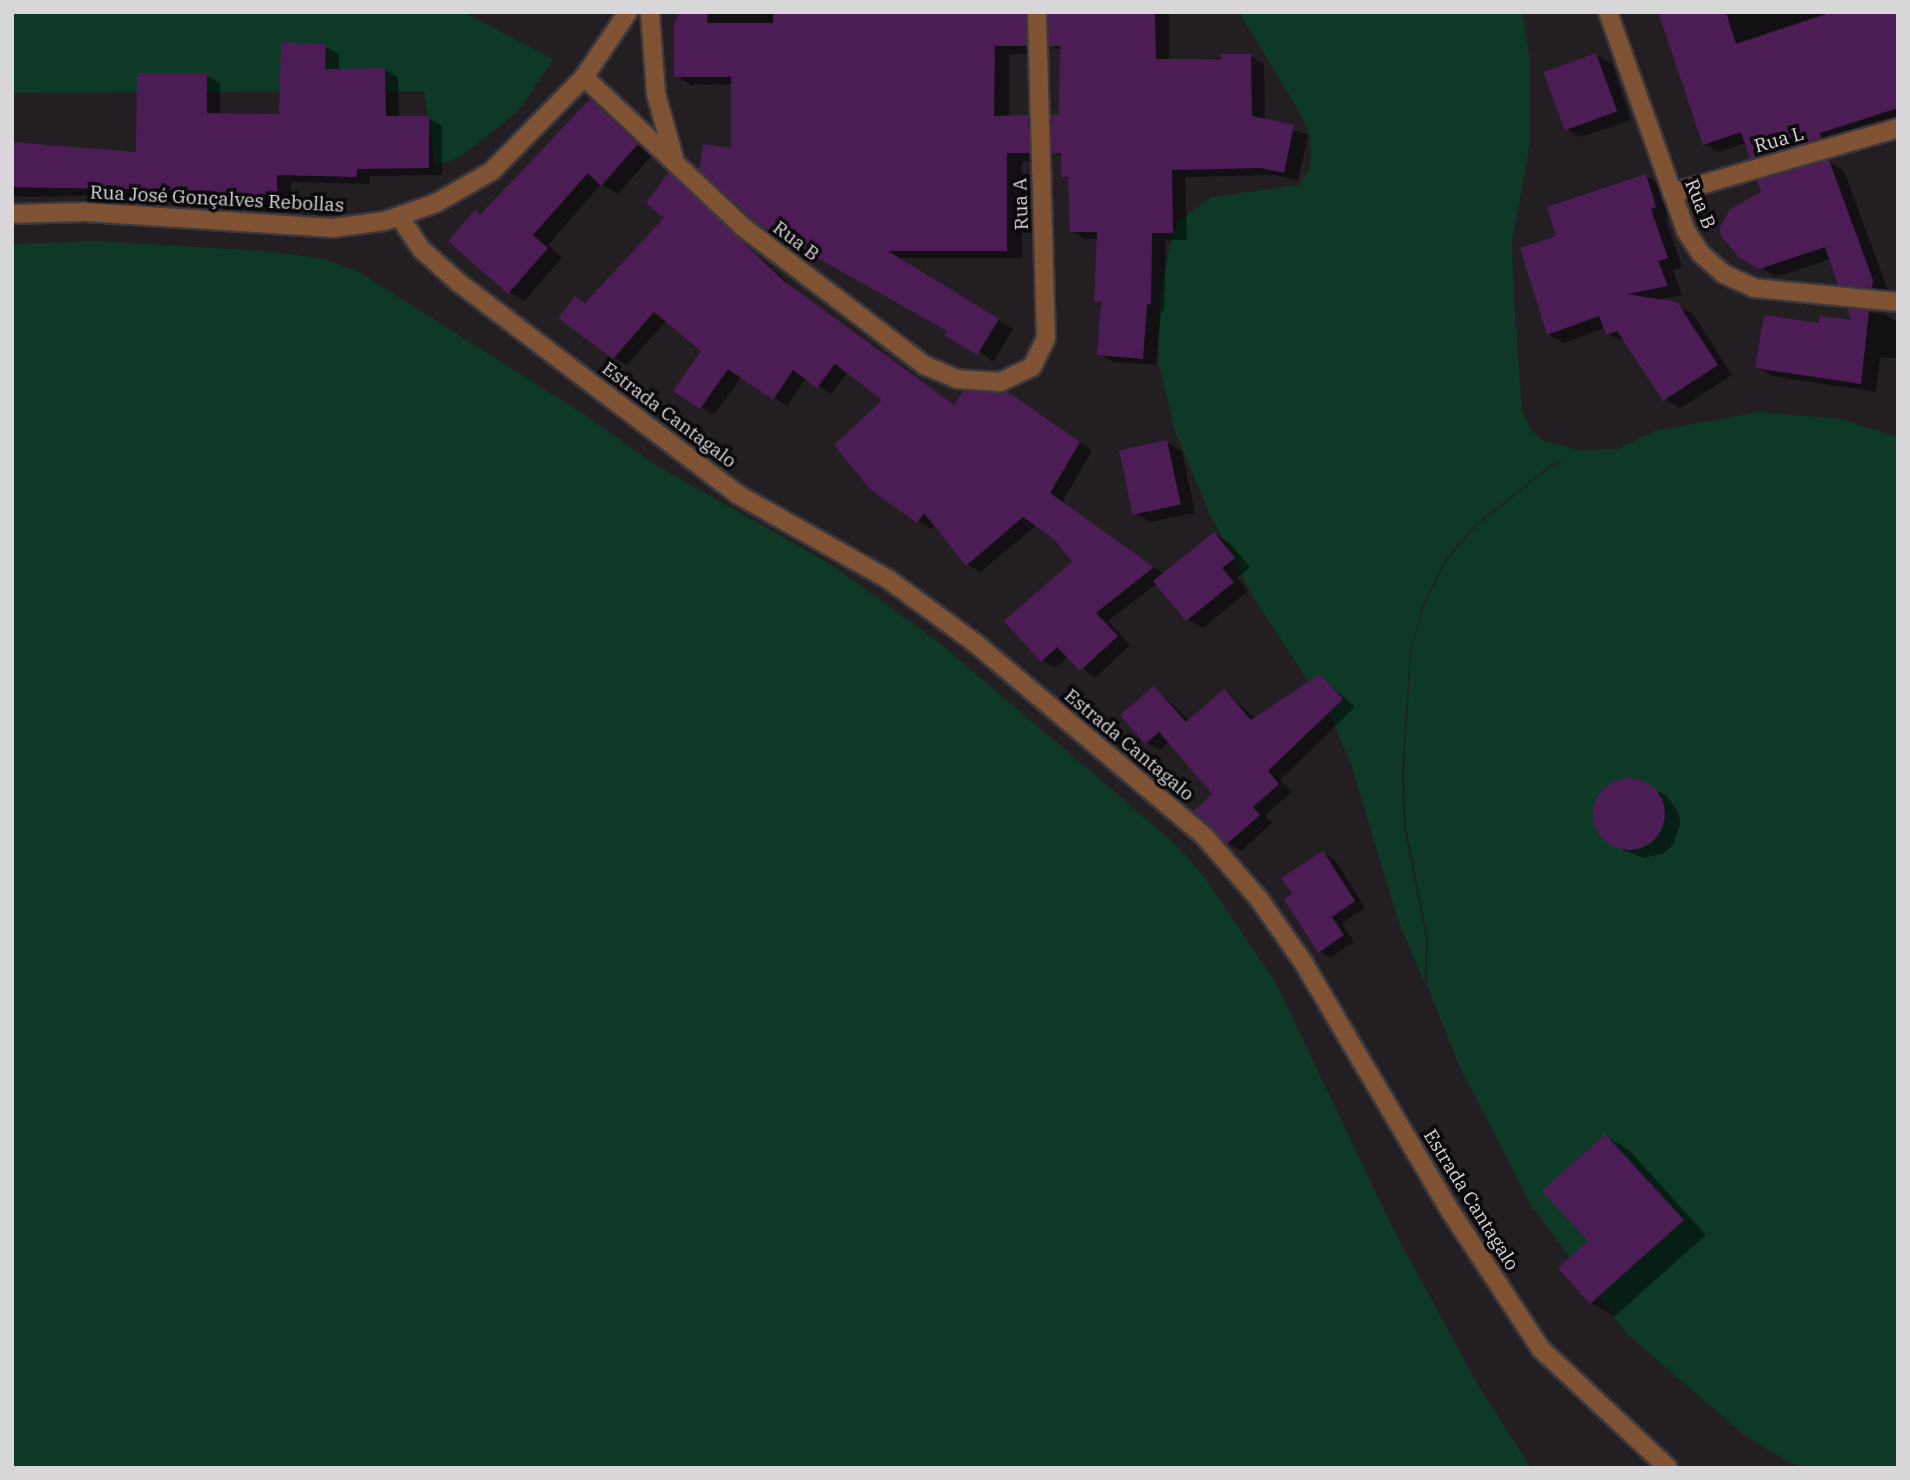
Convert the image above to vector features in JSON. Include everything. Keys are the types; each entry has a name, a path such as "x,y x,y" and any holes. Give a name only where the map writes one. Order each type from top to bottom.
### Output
{"street":[{"name":"Rua José Gonçalves Rebollas","path":"12,214 85,212 333,228 399,216 436,203 492,171 584,78 628,12"},
{"path":"650,12 656,94 675,162"},
{"name":"Rua A","path":"1012,379 1038,359 1047,319 1037,12"},
{"name":"Rua B","path":"1608,12 1672,194 1692,242 1713,266 1737,282 1775,292 1898,302"},
{"name":"Rua B","path":"584,78 743,227 924,365 973,382 1012,379"},
{"name":"Rua L","path":"1672,194 1898,128"},
{"name":"Estrada Cantagalo","path":"399,216 421,249 458,282 737,494 888,579 975,643 1205,837 1259,900 1303,962 1451,1212 1541,1349 1668,1468"}],"green space":[{"path":"12,12 463,12 553,59 521,107 458,158 435,166 424,91 12,93"},
{"path":"1239,12 1522,12 1530,60 1530,143 1512,243 1514,297 1522,411 1532,431 1544,441 1577,450 1617,449 1655,431 1758,412 1840,419 1898,437 1898,1468 1804,1468 1787,1461 1744,1435 1627,1334 1531,1205 1459,1065 1427,985 1428,939 1406,827 1404,774 1411,652 1425,602 1448,559 1477,525 1552,466 1576,459 1551,465 1476,524 1446,559 1424,601 1410,652 1402,774 1404,827 1426,938 1425,984 1398,920 1352,767 1330,714 1255,600 1209,512 1175,431 1159,364 1159,299 1173,233 1179,221 1211,197 1299,185 1310,169 1310,135 1299,111"},
{"path":"94,241 264,251 325,259 359,272 582,413 654,464 829,563 941,644 1111,789 1177,846 1206,879 1277,985 1392,1227 1479,1387 1531,1468 12,1468 12,244"}],"building":[{"path":"680,12 708,12 707,23 773,23 773,12 1026,14 1027,46 995,46 994,116 1028,115 1030,153 1007,153 1007,251 888,251 999,319 977,355 944,335 947,331 759,225 699,170 703,144 731,148 731,77 674,77 674,23"},
{"path":"1155,12 1156,59 1221,59 1221,54 1251,54 1252,116 1294,125 1284,173 1261,168 1172,170 1173,233 1152,233 1151,304 1147,304 1143,359 1097,355 1101,302 1094,302 1097,232 1070,232 1068,177 1061,177 1061,153 1052,153 1051,115 1059,115 1060,46 1049,46 1048,14"},
{"path":"1658,12 1726,12 1736,44 1832,12 1898,12 1898,108 1820,133 1821,138 1750,159 1741,132 1703,145"},
{"path":"281,42 326,44 325,69 385,68 386,116 429,116 429,168 357,169 357,177 277,175 277,197 215,196 215,191 12,187 12,142 136,152 137,73 207,73 207,113 279,114"},
{"path":"1596,53 1617,111 1565,130 1543,72"},
{"path":"590,99 638,144 601,186 588,173 533,235 548,248 508,294 448,241 475,210 480,215"},
{"path":"1829,160 1873,280 1872,288 1838,285 1825,247 1759,269 1740,258 1721,236 1720,227 1730,209 1761,192 1757,180"},
{"path":"669,172 784,281 954,405 963,391 1007,391 1080,442 1050,493 1154,567 1096,613 1118,636 1080,671 1057,647 1041,662 1004,621 1072,562 1054,539 1023,517 966,566 924,513 917,523 871,490 834,445 882,400 835,364 817,388 793,370 773,400 728,369 700,409 673,391 701,351 654,312 613,359 558,318 575,296 585,303 664,218 646,203"},
{"path":"1646,174 1656,207 1651,209 1668,258 1658,261 1668,286 1627,294 1677,302 1718,365 1663,401 1617,331 1606,335 1599,316 1547,335 1520,248 1556,236 1547,207"},
{"path":"1847,308 1869,311 1861,384 1755,368 1764,315 1819,323 1820,316 1851,320"},
{"path":"1167,440 1181,505 1133,515 1119,450"},
{"path":"1214,532 1235,558 1222,568 1234,582 1186,621 1153,581"},
{"path":"1320,674 1343,699 1268,771 1279,784 1253,807 1260,815 1227,844 1194,811 1212,794 1159,732 1145,744 1120,715 1154,686 1186,722 1224,689 1251,720"},
{"path":"1622,778 1636,778 1655,788 1665,807 1665,821 1655,840 1636,850 1622,850 1603,840 1593,821 1593,807 1603,788"},
{"path":"1323,851 1355,901 1332,917 1344,935 1318,953 1284,899 1292,894 1281,878"},
{"path":"1605,1134 1684,1220 1590,1304 1558,1268 1588,1241 1542,1191"}]}
